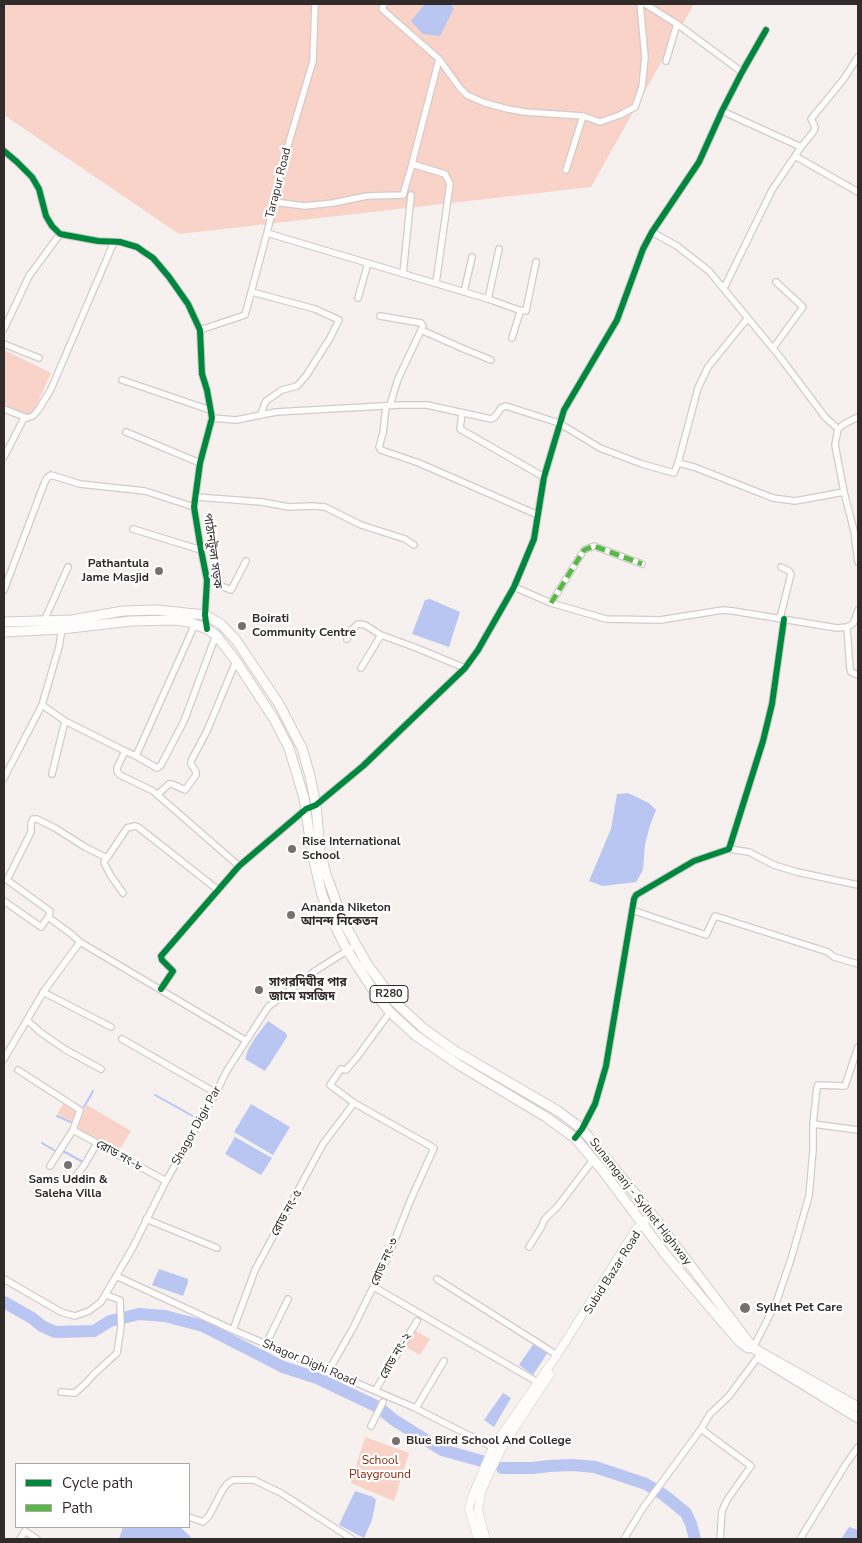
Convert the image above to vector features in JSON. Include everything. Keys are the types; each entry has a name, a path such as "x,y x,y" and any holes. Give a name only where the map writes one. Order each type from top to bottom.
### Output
{"main road":[{"name":"Sunamganj - Sylhet Highway","path":"4,632 62,629 123,612 157,610 205,615 221,624 236,640 279,704 302,748 316,805 320,852 344,923 367,964 396,1003 423,1028 454,1051 558,1111 582,1129 754,1348 858,1407"},
{"name":"Sunamganj - Sylhet Highway","path":"4,622 175,620 195,624 207,629 216,636 236,661 274,719 290,748 304,798 312,853 322,895 347,950 390,1012 415,1035 458,1065 546,1117 575,1138 603,1171 665,1254 740,1342 758,1357 858,1418"},
{"path":"642,1224 650,1214"},
{"name":"Subid Bazar Road","path":"478,1539 469,1509 492,1447 539,1383 636,1229 642,1224"},
{"name":"Subid Bazar Road","path":"486,1539 478,1510 481,1493 500,1452 638,1235 642,1224"}],"street":[{"name":"Tarapur Road","path":"200,330 245,315 286,152 313,61 315,4"},
{"path":"384,4 382,9 439,59 467,95 508,110 583,116 600,122 635,107 642,87 645,57 640,4"},
{"path":"645,4 677,24 742,72"},
{"path":"666,61 677,24"},
{"path":"161,989 173,970 162,960 161,956 239,866 306,809 316,805 363,766 465,668 478,650 514,587 534,539 544,477 564,410 618,320 643,249 652,232 699,162 722,111 766,30"},
{"path":"724,288 772,190 814,131 815,127 811,119 843,80 858,57"},
{"path":"274,202 306,206 367,196 403,195 439,59"},
{"path":"722,111 801,147"},
{"path":"566,170 583,116"},
{"path":"4,151 32,177 39,189 46,216 60,234 29,276 4,329"},
{"path":"795,156 858,192"},
{"path":"412,164 445,174 450,184 436,283"},
{"path":"403,274 412,195"},
{"path":"652,232 677,246 703,266 724,288 747,319 773,348 825,417 838,429"},
{"path":"267,233 520,310 526,310 536,262"},
{"name":"পাঠানটুলা সড়ক","path":"60,234 80,239 120,242 137,247 153,258 169,277 188,304 200,330 202,374 212,418 200,463 194,507 207,580 205,615 207,629"},
{"path":"4,409 27,418 33,416 39,409 50,389 114,242"},
{"path":"488,299 499,249"},
{"path":"464,292 472,257"},
{"path":"358,298 368,263"},
{"path":"773,348 803,307 776,282"},
{"path":"252,292 315,309 339,320 306,376 297,386 282,390 266,401 261,415"},
{"path":"512,338 520,310"},
{"path":"380,316 421,322 423,326 388,405 379,446 381,450 419,463 538,515"},
{"path":"212,418 236,420 276,412 388,405 427,405 491,419 495,417 501,408 506,406 560,423 600,448 642,464 674,473 698,388 708,367 747,319"},
{"path":"421,330 491,360"},
{"path":"4,344 39,358"},
{"path":"122,380 210,410"},
{"path":"462,413 460,429 544,477"},
{"path":"858,418 838,429 835,445 844,492 856,531 858,562"},
{"path":"4,457 23,420"},
{"path":"126,432 200,463"},
{"path":"678,462 772,498 795,501 844,492"},
{"path":"4,590 44,484 51,475 80,484 145,491 194,507"},
{"path":"196,497 262,502 289,507 325,507 361,525 405,539 414,545"},
{"path":"133,529 201,550"},
{"path":"551,603 584,550 594,546 642,564"},
{"path":"207,580 231,590 246,560"},
{"path":"44,621 68,567"},
{"path":"729,848 772,704 782,619 791,574 781,567"},
{"path":"514,587 551,603 606,619 660,620 723,610 827,627 846,627 856,623 858,610"},
{"path":"136,756 195,624"},
{"path":"347,638 351,630 358,624 365,625 381,635 465,668"},
{"path":"846,627 850,669 851,672 858,675"},
{"path":"4,778 42,705 59,647 62,629"},
{"path":"361,668 381,635"},
{"path":"42,705 66,721 156,768 161,766 184,721 216,636"},
{"path":"157,795 169,784 185,790 196,775 191,761 207,731 236,661"},
{"path":"52,774 66,721"},
{"path":"125,751 117,768 120,775 153,791 239,866"},
{"path":"4,901 41,927 49,918 50,911 7,880 31,832 33,819 37,819 55,828 106,858"},
{"path":"123,893 104,863 127,828 134,826 162,844 218,890"},
{"path":"575,1138 595,1104 606,1066 636,895 694,861 729,848 749,852 774,865 796,872 858,885"},
{"path":"632,910 706,935 715,916 828,952 834,957 858,964"},
{"path":"49,918 80,942 245,1040"},
{"path":"4,1060 44,992 80,942"},
{"name":"Shagor Digir Par","path":"4,1279 62,1312 76,1316 95,1307 106,1295 132,1249 166,1181 226,1072 268,1007 315,971 356,945"},
{"path":"44,992 111,1027"},
{"path":"354,1103 330,1087 330,1084 340,1069 346,1070 358,1056 390,1012"},
{"path":"27,1020 40,1032 66,1050 101,1069"},
{"path":"122,1039 216,1093"},
{"path":"754,1348 776,1302 791,1259 809,1196 813,1124 818,1085 845,1086 858,1048"},
{"path":"18,1070 80,1110 73,1130 50,1166"},
{"name":"রোড নং-৩","path":"328,1372 374,1287 434,1148 354,1103"},
{"name":"রোড নং-৫","path":"233,1330 255,1270 323,1144 354,1103"},
{"path":"813,1124 858,1130"},
{"name":"রোড নং-৮","path":"73,1130 166,1181"},
{"path":"73,1180 98,1144"},
{"path":"529,1247 544,1220 558,1206 593,1160"},
{"path":"146,1219 217,1248"},
{"name":"Shagor Dighi Road","path":"116,1276 328,1372 416,1408 500,1452"},
{"path":"437,1279 557,1355"},
{"path":"374,1287 539,1383"},
{"path":"61,1392 75,1393 117,1353 121,1327 120,1300 106,1295"},
{"path":"266,1344 288,1299"},
{"name":"রোড নং-২","path":"375,1391 417,1321"},
{"path":"624,1539 643,1508 710,1414 729,1396 758,1357"},
{"path":"416,1408 444,1361"},
{"path":"371,1426 383,1402"},
{"path":"701,1429 751,1466 727,1500 722,1511 720,1539"},
{"path":"800,1539 858,1447"},
{"path":"190,1517 203,1522 209,1516 222,1491 233,1480 254,1480 281,1492 352,1539"},
{"path":"20,1539 25,1531 37,1539"}],"green space":[{"path":"4,4 694,4 591,187 179,234 4,115"},
{"path":"4,350 51,373 34,411 30,415 4,404"},
{"path":"64,1102 78,1110 72,1121 57,1114"},
{"path":"87,1105 131,1131 118,1152 80,1132 77,1122"},
{"path":"414,1330 430,1339 420,1355 404,1346"},
{"name":"School Playground","path":"365,1437 409,1453 394,1501 351,1483"}],"water":[{"path":"425,4 450,4 454,8 440,36 423,34 411,21"},
{"path":"430,599 460,612 449,647 412,634 425,600"},
{"path":"628,793 649,803 656,810 645,845 643,870 636,882 603,886 589,881 611,829 617,794"},
{"path":"268,1021 286,1033 287,1037 265,1071 245,1059 255,1038"},
{"path":"251,1104 290,1127 273,1155 234,1132"},
{"path":"235,1137 272,1158 261,1175 225,1154"},
{"path":"159,1269 188,1279 183,1296 152,1285"},
{"path":"534,1343 548,1352 533,1375 519,1365"},
{"path":"503,1393 511,1398 494,1427 484,1420"},
{"path":"355,1491 373,1497 376,1500 372,1520 364,1538 339,1525"},
{"path":"849,1527 858,1530 858,1539 841,1539"},
{"path":"123,1528 181,1528 191,1539 119,1539"}],"waterway":[{"path":"84,1107 93,1091"},
{"path":"155,1095 200,1120"},
{"path":"57,1116 73,1123"},
{"path":"42,1143 57,1152"},
{"path":"63,1151 83,1162"},
{"path":"4,1302 55,1332 94,1331 110,1321 139,1314 165,1316 203,1326 283,1367 317,1378 378,1407 394,1420 442,1450 482,1461"},
{"path":"502,1468 573,1465 595,1467 646,1484 664,1495 686,1513 695,1539"}],"marked path":[{"path":"551,603 584,550 594,546 642,564"}],"cycle path":[{"path":"161,989 173,971 162,960 161,956 239,866 306,809 316,805 363,766 465,668 478,650 514,587 534,539 544,477 564,410 617,320 643,249 652,232 699,162 722,111 766,30"},
{"path":"4,151 32,177 39,189 46,216 60,234 98,241 120,242 137,247 153,258 169,277 188,304 200,330 202,374 212,418 200,463 194,507 207,580 205,615 207,629"},
{"path":"575,1138 595,1104 606,1066 636,895 694,861 729,849 763,741 772,704 784,619"}],"place":[{"name":"Pathantula Jame Masjid","path":"159,571"},
{"name":"Boirati Community Centre","path":"242,626"},
{"name":"Rise International School","path":"292,849"},
{"name":"Ananda Niketon আনন্দ নিকেতন","path":"291,915"},
{"name":"সাগরদিঘীর পার জামে মসজিদ","path":"259,990"},
{"name":"Sams Uddin & Saleha Villa","path":"68,1165"},
{"name":"Sylhet Pet Care","path":"745,1308"},
{"name":"Blue Bird School And College","path":"396,1441"}]}
